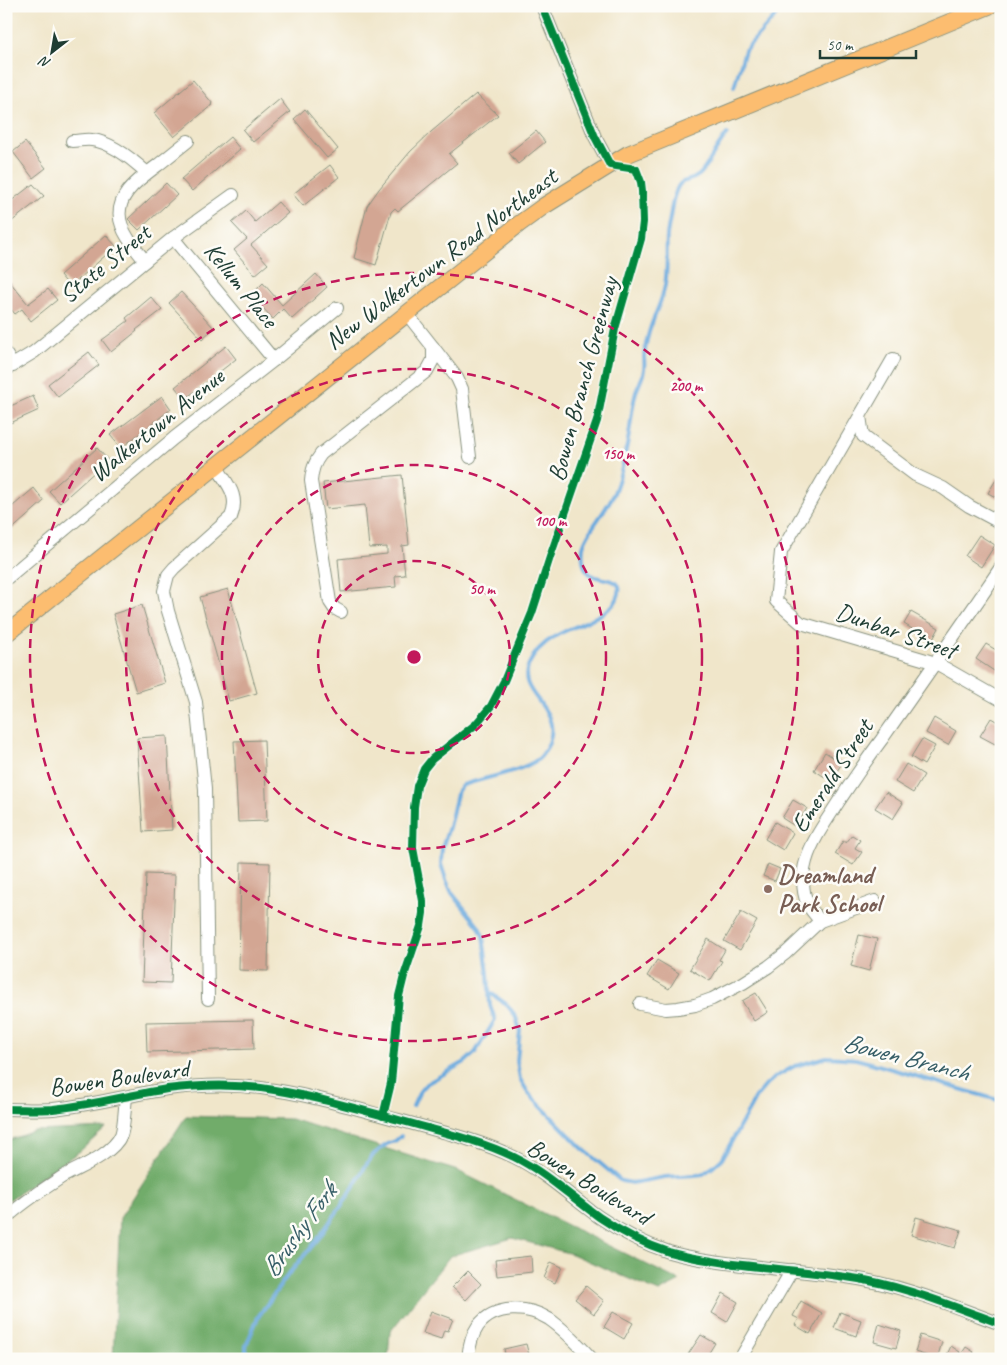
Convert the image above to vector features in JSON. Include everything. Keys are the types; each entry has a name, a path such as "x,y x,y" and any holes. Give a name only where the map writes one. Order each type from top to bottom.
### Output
{"main road":[{"name":"New Walkertown Road Northeast","path":"6,634 544,206 636,150 989,6"}],"street":[{"path":"542,6 595,137 610,165"},
{"path":"72,141 92,140 105,144 130,158 147,172"},
{"path":"145,261 129,240 122,226 119,208 134,184 188,141"},
{"name":"State Street","path":"8,363 34,352 173,238 233,195"},
{"name":"Kellum Place","path":"173,238 274,360"},
{"name":"Walkertown Avenue","path":"6,579 174,438 338,308"},
{"path":"407,314 457,378 462,389 470,456"},
{"path":"341,612 334,608 330,602 311,481 312,470 321,454 427,371 433,360 433,347"},
{"path":"893,359 860,416 864,436 915,475 943,488 969,506 1001,523"},
{"name":"Dunbar Street","path":"860,416 781,552 776,601 801,623 936,662 1001,700"},
{"path":"208,999 205,789 196,702 168,611 164,591 168,575 174,568 231,517 235,507 234,496 216,466"},
{"name":"Emerald Street","path":"820,921 806,902 804,890 806,860 813,845 827,819 1001,567"},
{"path":"640,1004 666,1009 678,1008 695,1005 712,998 743,983 768,967 820,921 875,901"},
{"name":"Bowen Boulevard","path":"6,1109 52,1109 195,1086 247,1086 290,1093 461,1137 514,1157 541,1174 600,1218 635,1238 668,1252 706,1260 848,1277 903,1288 1001,1324"},
{"path":"6,1218 21,1205 106,1152 114,1145 121,1134 126,1096"},
{"path":"740,1359 792,1270"},
{"path":"468,1359 473,1336 479,1325 492,1315 516,1309 527,1310 549,1319 592,1359"}],"green space":[{"path":"186,1116 291,1119 458,1171 680,1281 659,1292 572,1254 512,1238 450,1256 390,1332 388,1359 113,1359 120,1218"},
{"path":"106,1128 80,1151 6,1202 6,1141 34,1131"}],"building":[{"path":"193,80 213,104 174,137 154,113"},
{"path":"476,94 498,115 449,154 457,163 398,211 395,208 391,212 376,265 354,258 367,206 379,189 410,152"},
{"path":"280,99 290,112 253,142 243,130"},
{"path":"305,109 338,149 327,158 294,119"},
{"path":"536,131 545,142 518,164 509,153"},
{"path":"230,137 240,149 192,191 181,179"},
{"path":"25,142 46,168 33,178 13,152"},
{"path":"330,165 339,177 303,206 293,194"},
{"path":"166,183 177,195 139,230 128,219"},
{"path":"33,184 44,196 6,226 6,205"},
{"path":"278,202 288,213 251,245 268,264 255,275 234,250 247,239 232,223 246,211 255,222"},
{"path":"106,235 116,246 70,287 60,275"},
{"path":"316,274 327,287 292,319 283,309 273,319 251,295 263,283 282,305"},
{"path":"6,277 28,304 48,289 57,300 31,321 22,309 15,314 6,303"},
{"path":"181,292 214,328 202,339 169,303"},
{"path":"151,297 162,310 111,352 102,340 128,321 126,318"},
{"path":"226,346 236,359 185,399 175,387"},
{"path":"89,352 99,365 58,397 48,384"},
{"path":"33,396 39,410 6,425 6,408"},
{"path":"162,396 171,409 121,448 110,435"},
{"path":"97,448 108,460 60,503 49,491"},
{"path":"402,475 409,545 402,546 405,575 395,576 396,587 341,592 338,559 387,554 387,547 369,548 365,505 326,509 323,483"},
{"path":"997,478 1001,480 1001,500 988,493"},
{"path":"34,488 44,501 8,533 6,531 6,512"},
{"path":"979,535 995,545 981,567 965,556"},
{"path":"228,589 257,693 229,701 200,597"},
{"path":"142,605 165,683 136,692 113,614"},
{"path":"911,612 939,628 932,641 904,624"},
{"path":"986,644 1001,653 1001,668 997,673 976,659"},
{"path":"934,718 956,731 948,745 926,733"},
{"path":"991,718 1001,724 1001,734 995,744 980,736"},
{"path":"167,736 172,830 143,832 137,738"},
{"path":"922,739 935,746 924,765 911,757"},
{"path":"264,740 267,821 238,822 234,741"},
{"path":"825,752 842,763 831,781 814,770"},
{"path":"906,764 924,775 913,793 895,782"},
{"path":"886,792 903,803 893,819 875,808"},
{"path":"793,800 807,808 796,827 782,818"},
{"path":"775,822 793,833 783,850 765,839"},
{"path":"852,835 860,840 855,848 862,852 853,865 835,854 843,841 846,843"},
{"path":"241,862 270,863 268,971 239,970"},
{"path":"768,864 780,869 775,881 763,876"},
{"path":"146,874 175,875 171,983 142,982"},
{"path":"741,912 757,921 740,950 724,941"},
{"path":"859,935 877,939 869,971 851,966"},
{"path":"708,939 725,950 719,960 722,961 710,981 690,969"},
{"path":"657,960 679,973 669,989 647,976"},
{"path":"756,993 768,1012 754,1021 742,1001"},
{"path":"253,1020 254,1049 147,1052 146,1022"},
{"path":"916,1217 961,1230 955,1248 911,1235"},
{"path":"531,1256 532,1272 497,1276 495,1260"},
{"path":"551,1262 562,1267 555,1283 544,1278"},
{"path":"468,1271 481,1284 466,1300 452,1287"},
{"path":"586,1286 604,1301 594,1314 575,1299"},
{"path":"723,1293 738,1302 727,1322 712,1313"},
{"path":"801,1301 822,1313 810,1334 795,1325 799,1319 793,1316"},
{"path":"431,1311 453,1319 448,1331 444,1330 441,1339 423,1333"},
{"path":"613,1312 633,1323 624,1339 604,1327"},
{"path":"840,1312 861,1320 856,1336 834,1328"},
{"path":"879,1324 901,1331 896,1348 874,1342"},
{"path":"701,1335 715,1343 705,1359 685,1359"},
{"path":"920,1335 942,1342 937,1359 915,1352"},
{"path":"526,1344 530,1359 506,1359 504,1349"},
{"path":"951,1346 960,1352 957,1359 946,1357"},
{"path":"966,1347 974,1352 972,1356 977,1359 958,1359"}],"waterway":[{"name":"Brushy Fork","path":"734,87 745,50 783,6"},
{"name":"Brushy Fork","path":"413,1106 420,1091 426,1084 465,1062 475,1053 495,1020 490,1005 483,936 479,927 452,893 441,864 442,848 458,790 463,785 521,768 541,756 549,743 552,730 550,719 528,684 526,674 529,664 536,652 550,639 598,616 613,605 617,599 619,586 616,583 594,576 585,569 583,547 611,500 622,469 634,399 642,378 647,341 665,285 667,235 674,196 682,182 695,178 703,171 727,134"},
{"name":"Bowen Branch","path":"489,992 506,1004 515,1015 520,1030 517,1061 520,1079 529,1094 582,1148 621,1181 632,1183 665,1177 703,1174 722,1159 756,1097 767,1084 795,1066 827,1057 856,1059 1001,1101"},
{"name":"Brushy Fork","path":"246,1359 246,1346 258,1317 287,1276 318,1239 374,1154 401,1136"}],"cycle path":[{"name":"Bowen Branch Greenway","path":"383,1116 391,1083 399,996 421,926 423,913 423,901 413,848 414,807 417,786 424,769 432,759 475,725 491,706 504,681 532,613 597,421 615,329 641,239 643,222 642,191 636,169 610,165 595,137 542,6"},
{"path":"6,1109 53,1109 167,1089 202,1086 249,1087 313,1098 457,1136 486,1145 514,1157 558,1185 616,1228 669,1252 687,1257 742,1265 866,1280 925,1296 1001,1324"}],"place":[{"name":"Dreamland Park School","path":"768,889"}]}
